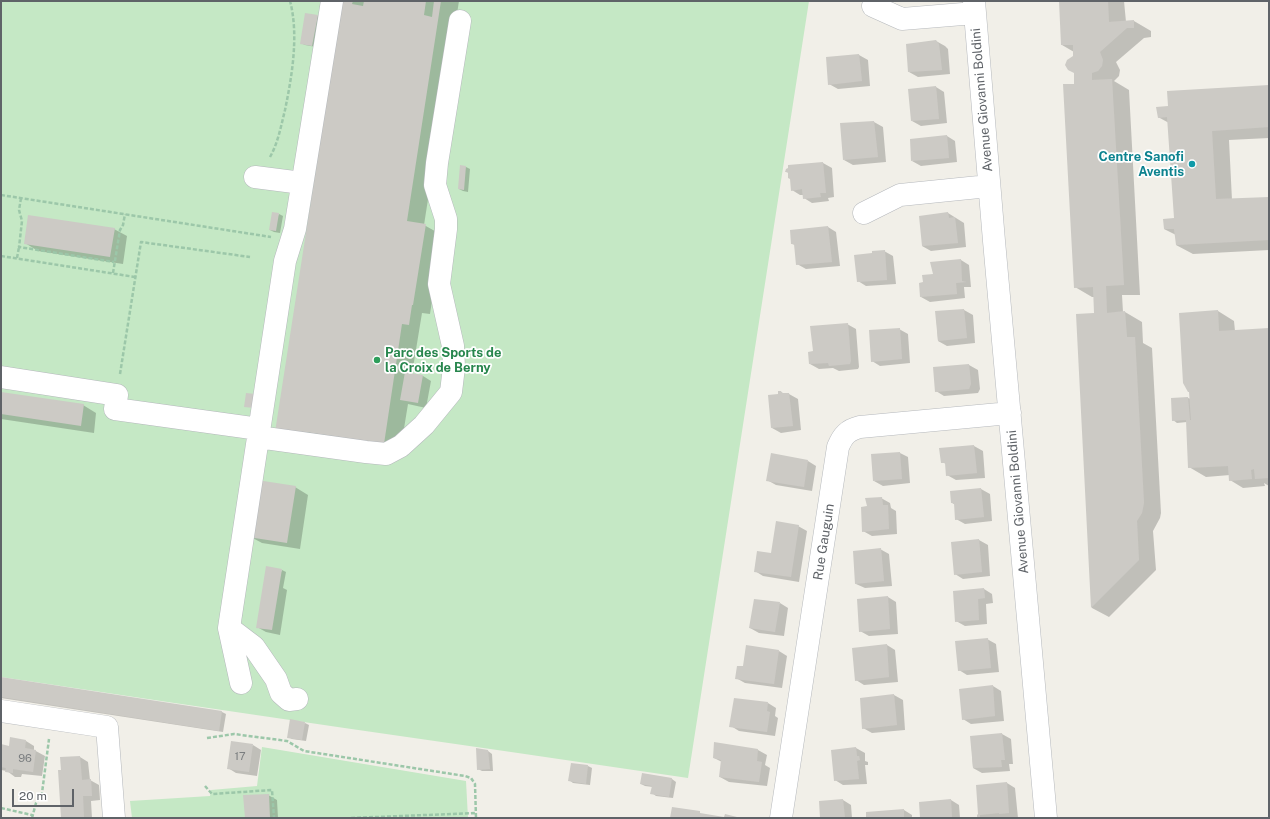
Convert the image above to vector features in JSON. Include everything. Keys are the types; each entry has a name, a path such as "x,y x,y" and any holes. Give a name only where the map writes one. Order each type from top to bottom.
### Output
{"street":[{"path":"241,683 229,628 284,261 295,228 332,1"},
{"name":"Avenue Giovanni Boldini","path":"873,6 902,19 974,7 1046,818"},
{"path":"1,377 117,395 115,409 366,452 386,454 400,446 424,425 451,392 454,367 453,346 439,284 446,219 435,185 437,162 460,21"},
{"path":"255,177 302,183"},
{"name":"Avenue Giovanni Boldini","path":"864,213 900,195 989,186"},
{"name":"Rue Gauguin","path":"781,818 838,447 841,440 846,433 852,429 860,427 1010,413"},
{"path":"229,628 254,647 276,679 281,693 289,700 297,699"},
{"path":"1,711 106,727 114,818"}],"path":[{"path":"255,177 264,168 272,154 278,137 291,82 294,20 290,1"},
{"path":"1,195 285,239 291,242"},
{"path":"17,258 22,221 19,210 21,198"},
{"path":"113,273 120,230 123,226 125,214"},
{"path":"117,395 141,242 250,257"},
{"path":"19,247 114,262"},
{"path":"1,256 135,277"},
{"path":"1,808 32,817 36,803 42,793 52,719"},
{"path":"207,738 234,734 286,741 304,751 466,776 471,778 476,784 476,818"},
{"path":"205,786 212,794 272,790 274,818"},
{"path":"351,818 476,813"}],"green space":[{"name":"Parc des Sports de la Croix de Berny","path":"1,1 809,1 688,778 1,677"},
{"path":"262,747 466,781 468,818 132,818 130,801 210,796 211,790 257,786"}],"building":[{"path":"342,1 353,1 352,4 363,6 364,1 426,1 424,15 432,17 434,1 441,1 407,221 426,224 409,325 402,324 384,444 305,432 304,437 275,432"},
{"path":"1059,1 1108,1 1109,22 1134,20 1134,28 1127,28 1100,52 1103,60 1102,66 1098,71 1092,73 1092,80 1112,79 1124,285 1106,286 1107,313 1125,311 1127,337 1135,337 1144,503 1142,513 1137,521 1139,560 1091,608 1076,314 1094,313 1093,287 1074,288 1063,84 1074,84 1074,73 1068,70 1065,65 1067,60 1073,56 1073,45 1061,45"},
{"path":"305,13 318,15 312,46 300,44"},
{"path":"936,40 939,44 942,70 908,72 906,44"},
{"path":"859,54 862,81 828,85 826,57"},
{"name":"Centre Sanofi Aventis","path":"1269,85 1269,127 1212,131 1216,199 1269,197 1269,240 1176,245 1174,229 1164,229 1163,219 1174,218 1167,117 1158,118 1156,107 1168,106 1167,91"},
{"path":"936,86 939,119 911,121 908,89"},
{"path":"874,121 878,157 843,160 840,123"},
{"path":"947,135 949,158 911,161 910,139"},
{"path":"823,162 826,193 820,193 821,197 803,199 802,189 791,191 788,172 785,172 788,165"},
{"path":"460,165 466,166 464,190 458,189"},
{"path":"272,212 279,213 276,231 269,230"},
{"path":"948,212 949,218 955,217 958,243 922,246 919,216"},
{"path":"28,215 115,228 110,257 24,244"},
{"path":"828,226 832,262 796,265 794,244 791,244 790,230"},
{"path":"885,250 887,280 857,282 854,255"},
{"path":"961,259 962,281 966,282 956,283 957,294 920,297 919,283 923,282 922,275 933,274 930,262"},
{"path":"964,309 967,338 938,341 935,311"},
{"path":"1218,310 1219,331 1269,328 1269,478 1255,479 1254,469 1251,470 1252,479 1229,481 1228,466 1188,468 1186,420 1172,421 1171,398 1188,397 1191,420 1189,392 1183,383 1179,313"},
{"path":"848,323 850,364 829,366 828,363 809,364 808,352 813,351 810,326"},
{"path":"900,328 902,359 871,362 869,330"},
{"path":"969,364 971,384 969,389 935,392 933,367"},
{"path":"405,372 423,375 418,403 400,400"},
{"path":"778,391 781,391 782,393 789,393 793,426 771,428 768,395 778,394"},
{"path":"1,392 84,404 81,426 1,414"},
{"path":"246,393 256,394 254,408 244,407"},
{"path":"974,445 977,473 946,476 945,463 941,463 939,448"},
{"path":"900,452 902,479 873,481 871,454"},
{"path":"771,453 808,460 804,487 766,481"},
{"path":"257,480 296,486 287,543 248,537"},
{"path":"981,488 984,517 955,520 954,503 951,503 950,491"},
{"path":"882,497 883,505 888,505 889,529 862,532 861,507 867,506 865,498"},
{"path":"776,521 799,525 791,577 754,572 757,551 771,553"},
{"path":"979,539 982,572 954,575 951,542"},
{"path":"881,548 884,581 855,584 853,551"},
{"path":"266,566 282,569 272,630 256,628"},
{"path":"984,588 985,598 978,599 979,620 955,622 953,591"},
{"path":"888,596 890,629 859,632 857,599"},
{"path":"754,599 780,602 775,632 749,628"},
{"path":"988,638 991,668 958,671 955,641"},
{"path":"887,644 889,677 855,681 852,648"},
{"path":"746,645 779,650 774,684 735,679 737,666 743,666"},
{"path":"1,677 222,711 219,731 1,697"},
{"path":"993,685 995,716 962,720 959,689"},
{"path":"894,694 897,725 862,729 860,698"},
{"path":"734,698 768,702 767,711 770,712 767,732 729,727"},
{"path":"290,719 305,722 302,740 287,738"},
{"path":"1002,733 1005,760 1001,760 1002,767 973,768 970,736"},
{"path":"10,737 26,740 25,748 36,750 33,772 13,769 13,773 5,772 6,768 1,767 1,744 9,746"},
{"path":"231,741 253,744 249,772 227,769"},
{"path":"714,742 758,749 757,761 762,762 759,782 719,777 721,760 713,758"},
{"path":"856,747 857,756 859,756 860,760 857,761 859,779 834,781 831,750"},
{"path":"476,748 488,750 490,769 477,770"},
{"path":"80,756 82,780 91,779 92,796 83,796 84,818 61,818 58,770 61,770 60,757"},
{"path":"571,763 588,765 586,784 568,781"},
{"path":"642,773 672,778 669,797 650,794 652,786 640,784"},
{"path":"1007,782 1009,813 980,815 980,817 977,818 976,785"},
{"path":"269,794 270,818 245,818 243,795"},
{"path":"843,799 845,818 820,818 819,801"},
{"path":"951,799 952,818 920,818 919,802"},
{"path":"672,807 700,811 700,813 724,817 725,814 741,818 670,818"},
{"path":"904,809 904,818 866,818 866,812"}],"place":[{"name":"Centre Sanofi Aventis","path":"1192,164"},
{"name":"Parc des Sports de la Croix de Berny","path":"377,360"}]}
